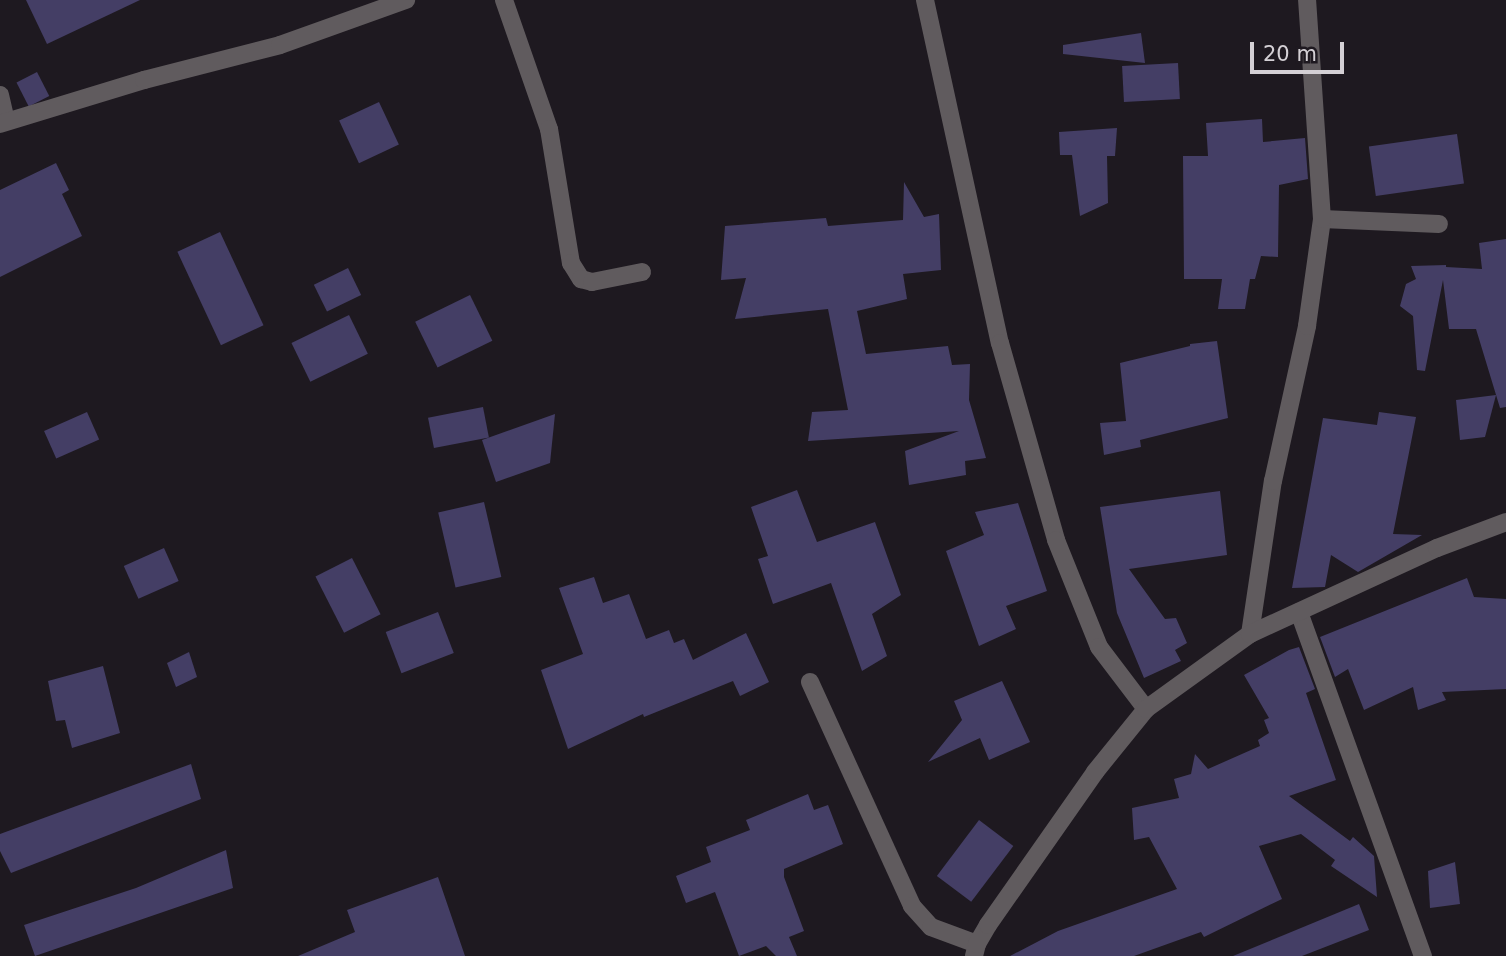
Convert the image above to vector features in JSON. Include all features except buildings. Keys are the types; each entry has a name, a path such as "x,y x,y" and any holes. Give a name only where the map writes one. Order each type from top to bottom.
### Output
{"street":[{"path":"0,94 3,123 144,80 280,45 406,0"},
{"path":"504,0 549,129 570,262 581,279 592,282 642,272"},
{"path":"925,0 932,47 1000,343 1056,540 1099,647 1146,709"},
{"path":"1250,634 1273,481 1307,326 1322,219 1307,0"},
{"path":"1322,219 1439,224"},
{"path":"810,682 912,906 931,927 975,950 1095,772 1146,709 1250,634 1437,548 1506,522"},
{"path":"1299,612 1423,956"}]}
